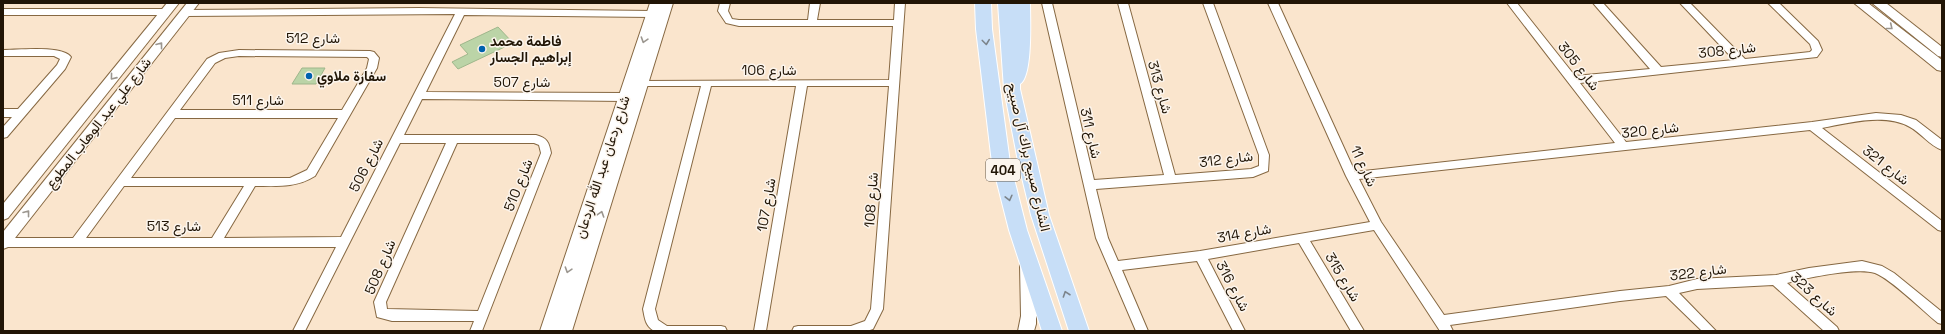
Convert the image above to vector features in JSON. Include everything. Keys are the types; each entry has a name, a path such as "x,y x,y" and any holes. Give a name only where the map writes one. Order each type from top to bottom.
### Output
{"main road":[{"name":"الشارع صبيح براك آل صبيح","path":"983,3 984,28 1001,163 1018,230 1052,331"},
{"name":"الشارع صبيح براك آل صبيح","path":"1006,3 1012,89 1040,215 1079,331"},
{"path":"1012,89 1019,72 1022,57 1022,3"}],"street":[{"path":"115,12 122,3"},
{"path":"239,13 247,3"},
{"path":"594,13 598,3"},
{"name":"شارع ردعان عبد الله الردعان","path":"548,331 585,241 606,177 642,83 667,3"},
{"path":"725,3 723,11 729,21 739,23 898,23"},
{"path":"812,23 815,3"},
{"name":"شارع 108","path":"798,331 851,331 869,325 877,309 900,3"},
{"name":"شارع 311","path":"1047,3 1102,238 1116,266"},
{"name":"شارع 313","path":"1123,3 1171,178"},
{"name":"شارع 312","path":"1090,185 1253,173 1264,168 1264,154 1208,3"},
{"name":"شارع 11","path":"1273,3 1352,176 1377,225 1444,326"},
{"name":"شارع 305","path":"1512,3 1624,147"},
{"path":"1598,3 1658,71"},
{"path":"1685,3 1743,63"},
{"name":"شارع 308","path":"1573,80 1813,55 1817,50 1815,43 1773,3"},
{"path":"1860,3 1942,67"},
{"path":"1878,3 1942,52"},
{"path":"189,8 239,13 421,7 461,12 594,13 654,9"},
{"path":"3,12 115,12 169,8"},
{"name":"شارع علي عبد الوهاب المطوع","path":"3,214 169,8"},
{"name":"شارع علي عبد الوهاب المطوع","path":"3,243 189,8"},
{"name":"شارع ردعان عبد الله الردعان","path":"606,177 625,97 654,9"},
{"name":"شارع 506","path":"299,331 461,12"},
{"path":"3,53 55,53 66,57 61,67 3,134"},
{"name":"شارع 512","path":"77,242 211,61 223,55 239,53 370,54 374,58 372,68 311,173 301,179 290,182 122,182"},
{"name":"شارع 106","path":"642,83 894,83"},
{"path":"707,84 649,310 652,323 660,329 668,331 721,331"},
{"name":"شارع 107","path":"760,331 802,84"},
{"name":"شارع 507","path":"419,96 625,97"},
{"path":"3,113 21,113"},
{"name":"شارع 511","path":"172,114 344,114"},
{"name":"شارع 320","path":"1352,176 1812,126 1882,116 1897,117 1913,124 1942,146"},
{"name":"شارع 321","path":"1812,126 1942,227"},
{"name":"شارع 510","path":"396,139 536,139 544,143 546,153 476,331"},
{"name":"شارع 508","path":"453,140 380,302 381,313 392,316 482,316"},
{"path":"216,241 252,182"},
{"name":"شارع 314","path":"1116,266 1200,256 1377,225"},
{"name":"شارع 315","path":"1302,238 1358,331"},
{"name":"شارع 513","path":"3,243 216,241 344,242"},
{"name":"شارع ردعان عبد الله الردعان","path":"564,331 585,241"},
{"name":"شارع 316","path":"1200,256 1239,331"},
{"path":"1026,331 1029,317 1027,287 1029,259"},
{"path":"1116,266 1142,331"},
{"name":"شارع 322","path":"1444,326 1613,297 1668,291 1697,284 1776,280 1842,267 1862,266 1878,269 1890,276 1942,319"},
{"name":"شارع 323","path":"1776,280 1833,331"},
{"path":"1668,291 1710,331"}],"building":[{"name":"فاطمة محمد إبراهيم الجسار","path":"498,27 513,43 458,69 452,62 468,54 460,45"},
{"name":"سفارة ملاوي","path":"302,68 325,68 316,84 292,84"}],"place":[{"name":"فاطمة محمد إبراهيم الجسار","path":"482,49"},
{"name":"سفارة ملاوي","path":"309,76"}]}
